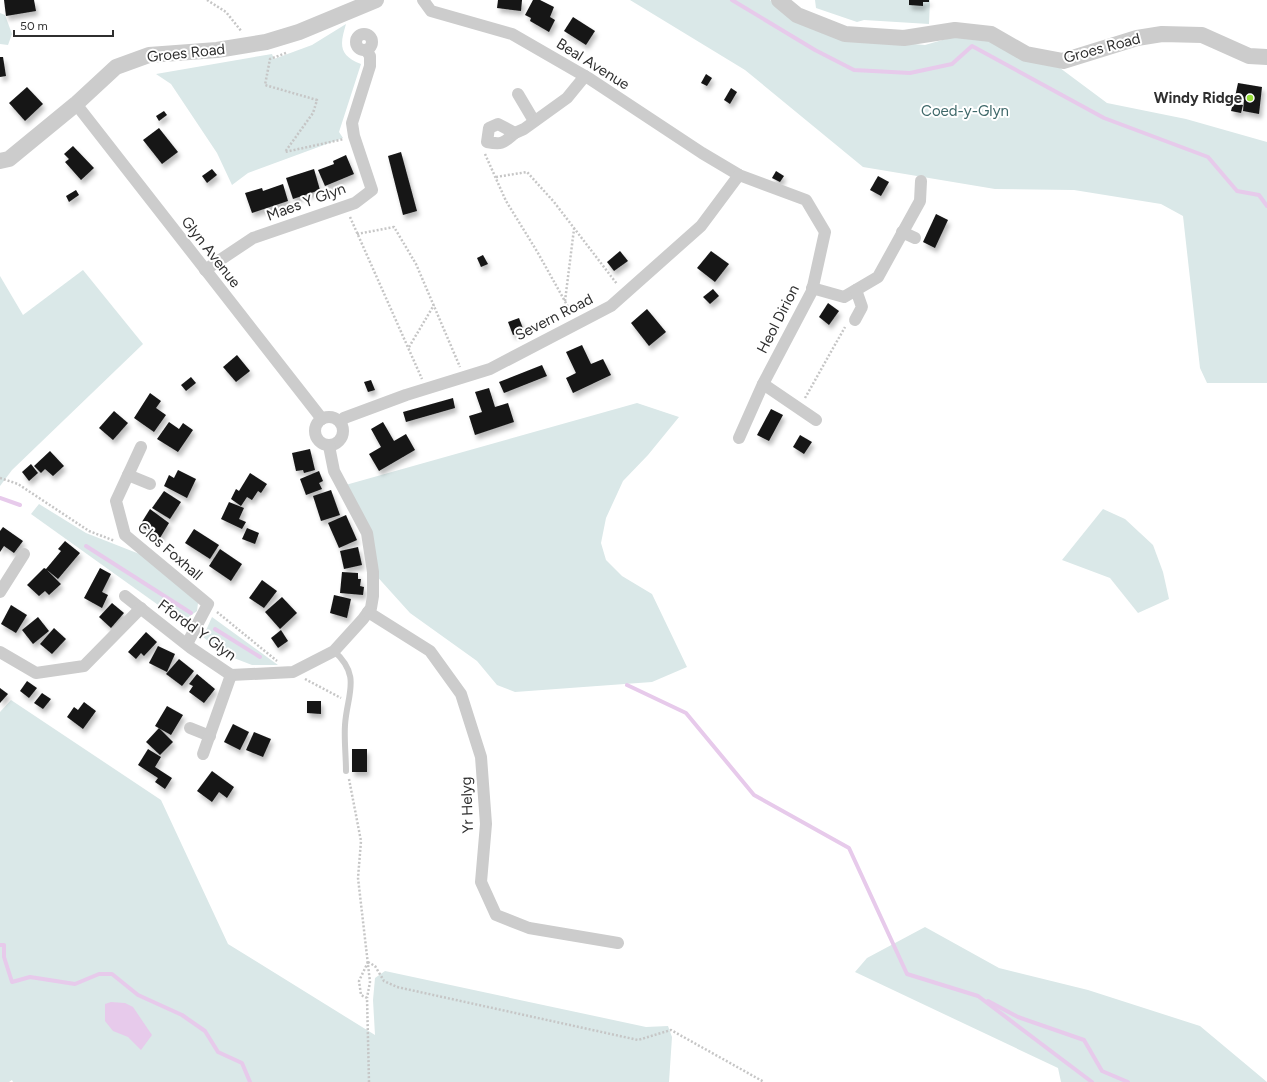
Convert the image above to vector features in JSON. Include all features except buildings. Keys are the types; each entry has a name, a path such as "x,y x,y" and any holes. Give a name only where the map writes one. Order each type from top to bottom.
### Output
{"street":[{"name":"Groes Road","path":"0,161 9,159 76,104 116,67 149,55 217,50 266,42 299,32 376,0"},
{"name":"Beal Avenue","path":"423,0 431,11 512,34 585,76 702,153 740,175"},
{"name":"Groes Road","path":"780,0 797,15 845,34 904,38 955,30 991,34 1026,54 1063,61 1137,38 1162,34 1202,35 1249,56 1267,57"},
{"name":"Maes Y Glyn","path":"205,270 253,238 355,203 372,190 354,136 352,123 370,66 370,56 366,50"},
{"path":"515,132 501,124 494,124 488,131 487,142 502,144 515,132 567,98 585,76"},
{"path":"518,94 534,121"},
{"name":"Glyn Avenue","path":"76,104 322,419"},
{"name":"Heol Dirion","path":"739,438 763,384 812,288 825,232 806,200 740,175"},
{"name":"Severn Road","path":"341,422 344,418 490,368 611,306 701,226 740,175"},
{"path":"812,288 844,297 878,277 920,201 921,181"},
{"path":"902,232 915,238"},
{"path":"855,320 862,307 856,290"},
{"path":"763,384 816,420"},
{"path":"334,417 341,422 344,431 341,440 338,443 329,446 320,442 315,435 316,426 322,419 334,417"},
{"name":"Ffordd Y Glyn","path":"125,596 187,644 231,675 293,672 334,651 368,612 373,596 373,572 367,533 334,471 329,446"},
{"name":"Clos Foxhall","path":"141,447 116,501 125,535 208,604"},
{"path":"128,475 150,484"},
{"path":"0,592 24,554"},
{"path":"187,644 208,604"},
{"path":"0,652 36,673 84,666 141,608"},
{"name":"Yr Helyg","path":"368,612 430,651 461,694 481,757 486,824 481,882 496,915 529,928 618,943"},
{"path":"203,754 231,675"},
{"path":"190,728 210,736"}],"lane":[{"path":"334,651 345,661 352,684 345,725 346,771"}],"path":[{"path":"207,0 226,12 238,25 248,45"},
{"path":"266,74 265,85 317,100 312,113 285,152 354,136"},
{"path":"487,142 483,149 506,201 538,253 577,324"},
{"path":"496,177 527,172 574,228 625,294"},
{"path":"344,206 426,389"},
{"path":"357,234 394,227 416,264 464,377"},
{"path":"565,301 574,228"},
{"path":"408,348 434,304"},
{"path":"798,408 850,319 855,320"},
{"path":"0,478 18,484 89,532 116,542"},
{"path":"208,604 293,672 348,702"},
{"path":"346,771 352,792 361,841 358,878 370,982 368,998 369,1082"},
{"path":"368,962 359,981 361,995 368,998"},
{"path":"368,962 375,966 384,981 405,988 638,1040 672,1030 764,1082"}],"green space":[{"name":"Coed-y-Glyn","path":"630,0 770,0 792,18 878,41 925,45 953,37 988,40 1060,68 1107,103 1186,119 1267,142 1267,383 1207,383 1200,368 1183,216 1161,204 1074,190 995,189 863,167 745,70"},
{"path":"815,0 930,0 929,24 864,20 857,22 816,8"},
{"path":"0,13 5,15 12,34 8,45 0,44"},
{"path":"346,24 342,43 343,48 348,57 361,64 339,132 343,138 248,173 232,185 217,153 171,84 156,74 272,54 274,59 312,45"},
{"path":"83,270 143,344 12,470 0,486 0,276 23,315"},
{"path":"637,403 679,417 648,455 623,481 606,518 601,543 606,560 622,576 652,594 687,667 652,682 515,692 497,685 477,661 410,613 373,572 367,533 342,486"},
{"path":"39,504 86,533 142,555 198,603 197,611 182,622 31,514"},
{"path":"1103,509 1125,519 1153,545 1163,572 1169,599 1138,613 1110,578 1062,560"},
{"path":"212,617 278,665 252,665 226,655 203,637"},
{"path":"11,700 161,800 228,944 375,1035 373,1000 375,978 385,971 646,1027 668,1026 672,1037 669,1082 13,1082 12,1080 9,1082 0,1082 0,712"},
{"path":"925,927 999,968 1088,990 1200,1026 1267,1082 1061,1082 1058,1068 855,972 867,958"}],"shaded area":[{"path":"111,1002 125,1003 133,1007 152,1035 141,1050 128,1037 113,1031 105,1021 105,1004"}],"waterway":[{"path":"732,0 815,50 854,70 910,73 952,64 972,46 1104,118 1208,157 1237,191 1259,195 1267,206"},
{"path":"0,498 20,505"},
{"path":"86,546 191,613"},
{"path":"215,629 260,657"},
{"path":"627,685 686,713 754,795 849,848 907,974 978,996 1092,1082"},
{"path":"0,945 4,945 4,957 12,982 30,977 75,984 99,974 112,974 138,995 182,1015 205,1031 218,1052 242,1063 250,1082"},
{"path":"988,1001 1018,1017 1084,1040 1102,1071 1128,1082"}],"place":[{"name":"Windy Ridge","path":"1250,98"}]}
